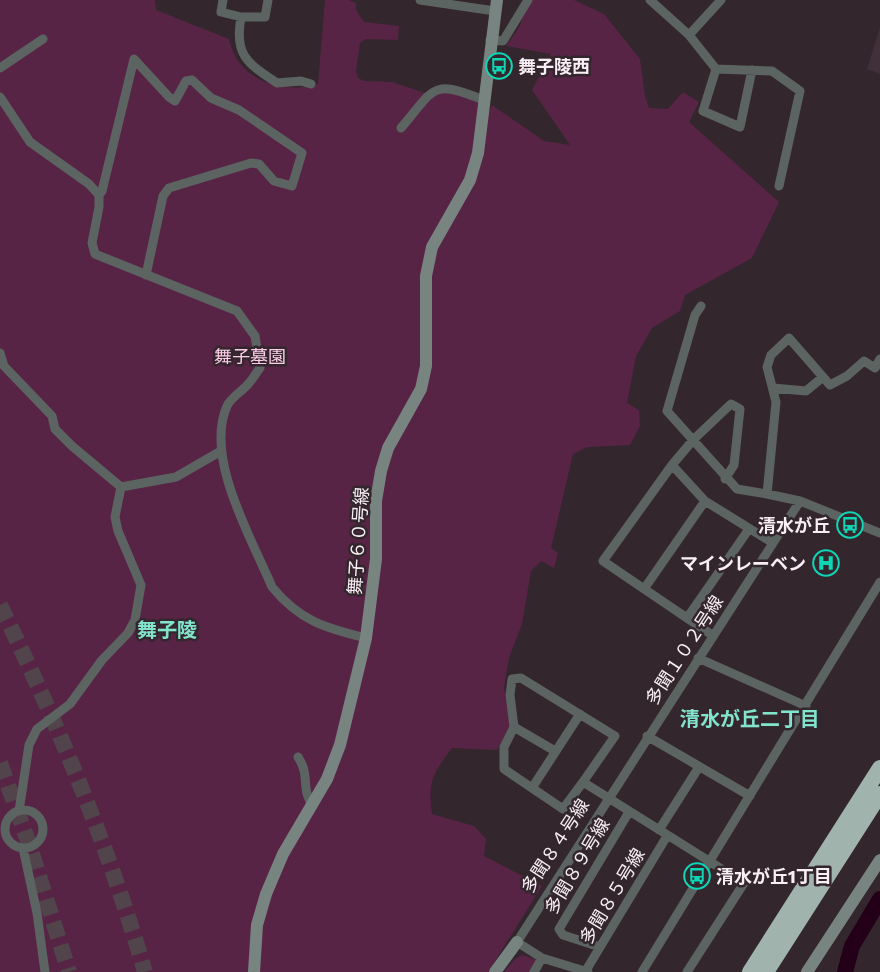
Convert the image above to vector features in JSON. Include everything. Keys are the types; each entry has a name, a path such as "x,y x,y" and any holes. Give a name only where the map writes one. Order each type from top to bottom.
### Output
{"highway":[{"path":"750,972 880,768"},
{"path":"766,972 880,794"}],"street":[{"path":"223,0 221,12 241,17 265,17 268,0"},
{"path":"420,0 496,5"},
{"path":"490,40 503,41 528,0"},
{"path":"650,0 688,35 716,69 772,71 800,91 779,186"},
{"path":"688,35 721,0"},
{"name":"舞子６０号線","path":"254,972 257,925 266,894 283,854 327,779 340,745 371,615 376,559 376,501 381,471 388,448 421,389 426,366 426,276 432,248 470,180 478,153 496,5"},
{"path":"241,17 237,38 247,61 277,83 301,81 311,84"},
{"path":"0,68 43,39"},
{"path":"146,275 163,196 169,188 251,163 259,164 274,181 292,186 302,153 239,110 211,98 192,80 186,81 175,101 169,98 134,59 102,191 99,195 92,243 95,254 146,275 230,308 244,319 255,336 260,368 249,384 227,404 221,427 221,451 232,493 272,587 290,606 321,627 366,638"},
{"path":"716,69 703,111 740,128 752,70"},
{"path":"401,128 427,96 442,88 451,87 484,100"},
{"path":"0,97 30,142 89,184 99,195"},
{"path":"701,306 695,315 667,411 725,479 737,489 800,501 880,533"},
{"path":"767,494 776,402 767,367 771,355 789,338 830,385 847,376 864,361 874,368 880,358"},
{"path":"0,353 4,366 52,416 55,429 121,486 176,477 221,451"},
{"path":"773,388 806,391 823,377"},
{"path":"712,635 603,561 672,465 693,440 731,404 740,409 734,465 725,479"},
{"path":"672,465 705,501 772,543"},
{"path":"19,811 29,745 37,729 70,704 102,660 128,633 140,606 141,585 118,531 115,517 121,486"},
{"path":"645,590 705,501"},
{"name":"多聞１０２号線","path":"607,798 800,501"},
{"path":"687,618 749,529"},
{"path":"642,972 880,582"},
{"path":"698,658 806,706"},
{"path":"521,678 580,714 615,736 563,808 504,769 504,747 514,727 510,695 512,679 521,678"},
{"path":"532,788 580,714"},
{"path":"514,727 555,751"},
{"path":"647,736 750,796"},
{"path":"298,757 307,775 306,791 313,806"},
{"path":"659,830 699,767"},
{"path":"307,775 327,779"},
{"path":"583,782 607,798"},
{"name":"多聞８４号線","path":"495,972 517,942 607,798 744,883 687,972"},
{"path":"19,811 36,814 43,830 37,843 23,848 9,841 5,832 10,817 19,811"},
{"name":"多聞８９号線","path":"600,947 563,935 559,929 629,812"},
{"name":"多聞８５号線","path":"586,972 667,836"},
{"path":"23,848 37,913 45,972"},
{"path":"807,972 880,860"},
{"path":"517,942 542,958 586,972"},
{"path":"534,972 542,958"}],"shaded area":[{"path":"880,27 880,74 867,69"}],"green space":[{"name":"舞子墓園","path":"0,0 155,0 156,10 229,39 241,65 251,74 276,85 304,87 318,84 325,0 348,0 356,3 356,10 364,22 399,26 398,40 366,39 360,43 356,71 358,78 364,81 392,82 425,93 449,89 481,102 486,118 492,105 544,141 570,145 532,90 551,54 506,46 520,26 526,5 532,0 574,0 604,14 640,59 649,108 668,109 683,92 699,102 689,122 779,202 752,258 685,295 680,311 652,328 636,356 627,403 639,410 640,426 630,445 588,447 573,454 551,548 558,553 554,568 541,561 531,571 522,624 509,658 504,687 510,726 497,750 452,748 433,778 431,785 432,814 474,826 486,839 484,856 542,886 488,972 0,972"},
{"path":"523,955 537,960 530,972 504,972 516,958"}],"waterway":[{"path":"845,972 852,946 880,899"}],"tunnel":[{"path":"0,605 62,740 98,831 145,972"},
{"path":"0,763 28,841 69,972"}],"place":[{"name":"舞子陵西","path":"499,66"},
{"name":"清水が丘","path":"850,525"},
{"name":"マインレーベン","path":"826,563"},
{"name":"清水が丘1丁目","path":"697,876"}],"district":[{"name":"舞子陵","path":"167,630"},
{"name":"清水が丘二丁目","path":"750,719"}]}
